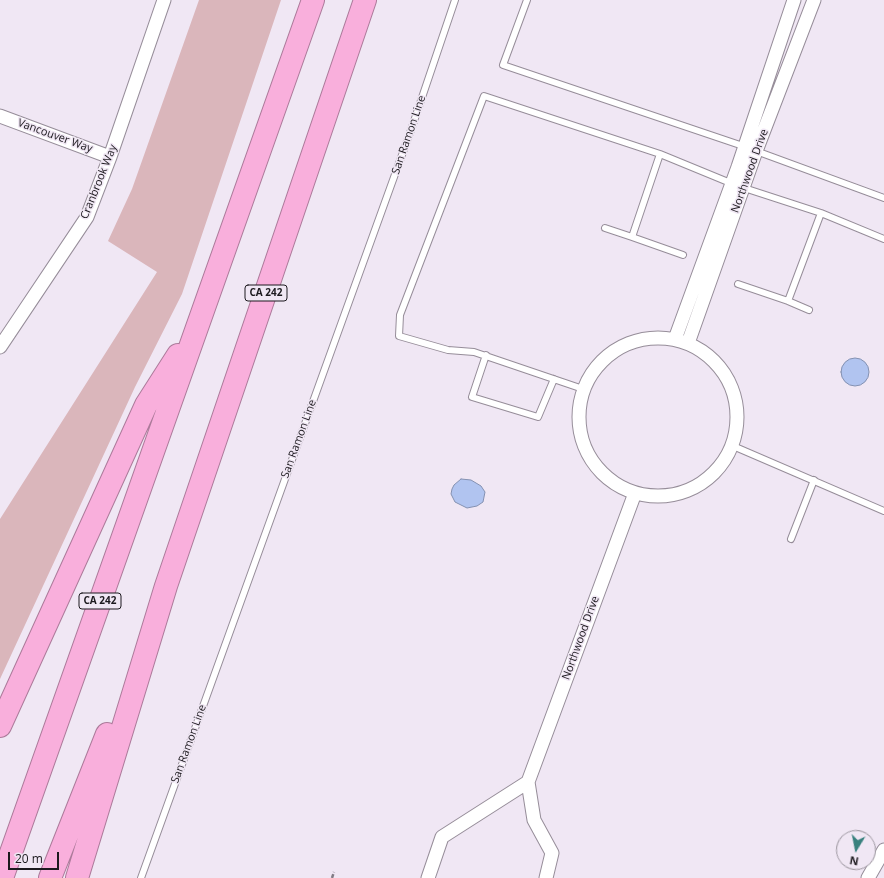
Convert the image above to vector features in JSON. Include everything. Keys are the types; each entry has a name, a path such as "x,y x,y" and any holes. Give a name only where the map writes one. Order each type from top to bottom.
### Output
{"highway":[{"name":"CA 242","path":"2,878 313,0"},
{"name":"CA 242","path":"50,878 166,586 365,0"},
{"path":"0,726 146,405 198,324"},
{"path":"77,878 166,586"}],"street":[{"name":"Cranbrook Way","path":"0,347 87,217 110,157 164,0"},
{"name":"Northwood Drive","path":"688,343 744,188 750,149 794,0"},
{"name":"Northwood Drive","path":"675,339 730,182 750,149 814,0"},
{"name":"Vancouver Way","path":"0,116 110,157"},
{"path":"656,337 675,339 688,343 710,356 726,374 736,397 738,422 733,446 722,466 704,483 682,493 658,497 634,493 615,484 599,470 587,452 580,432 579,410 584,389 592,372 605,358 620,347 638,340 656,337"},
{"name":"Northwood Drive","path":"546,878 552,853 534,820 528,782 634,493"},
{"path":"428,878 442,838 528,782"},
{"path":"868,878 884,852"}],"lane":[{"name":"San Ramon Line","path":"141,878 411,130 455,0"},
{"path":"527,0 503,65 750,149 884,198"},
{"path":"584,389 486,355 474,352 448,350 399,336 400,315 484,96 660,154 744,188 821,213 884,239"},
{"path":"632,237 660,154"},
{"path":"788,301 821,213"},
{"path":"606,228 683,255"},
{"path":"738,284 810,310"},
{"path":"486,355 472,397 538,417 554,379"},
{"path":"733,446 884,511"},
{"path":"790,539 814,480"}],"path":[{"path":"332,878 334,872"}],"shaded area":[{"path":"199,0 281,0 182,294 135,387 0,679 0,519 157,272 108,241 132,189"}],"water":[{"path":"855,358 865,362 869,372 865,382 855,386 845,382 841,372 845,362"},
{"path":"461,479 471,480 481,486 485,492 483,502 477,506 467,508 455,502 451,494 452,489"}]}
